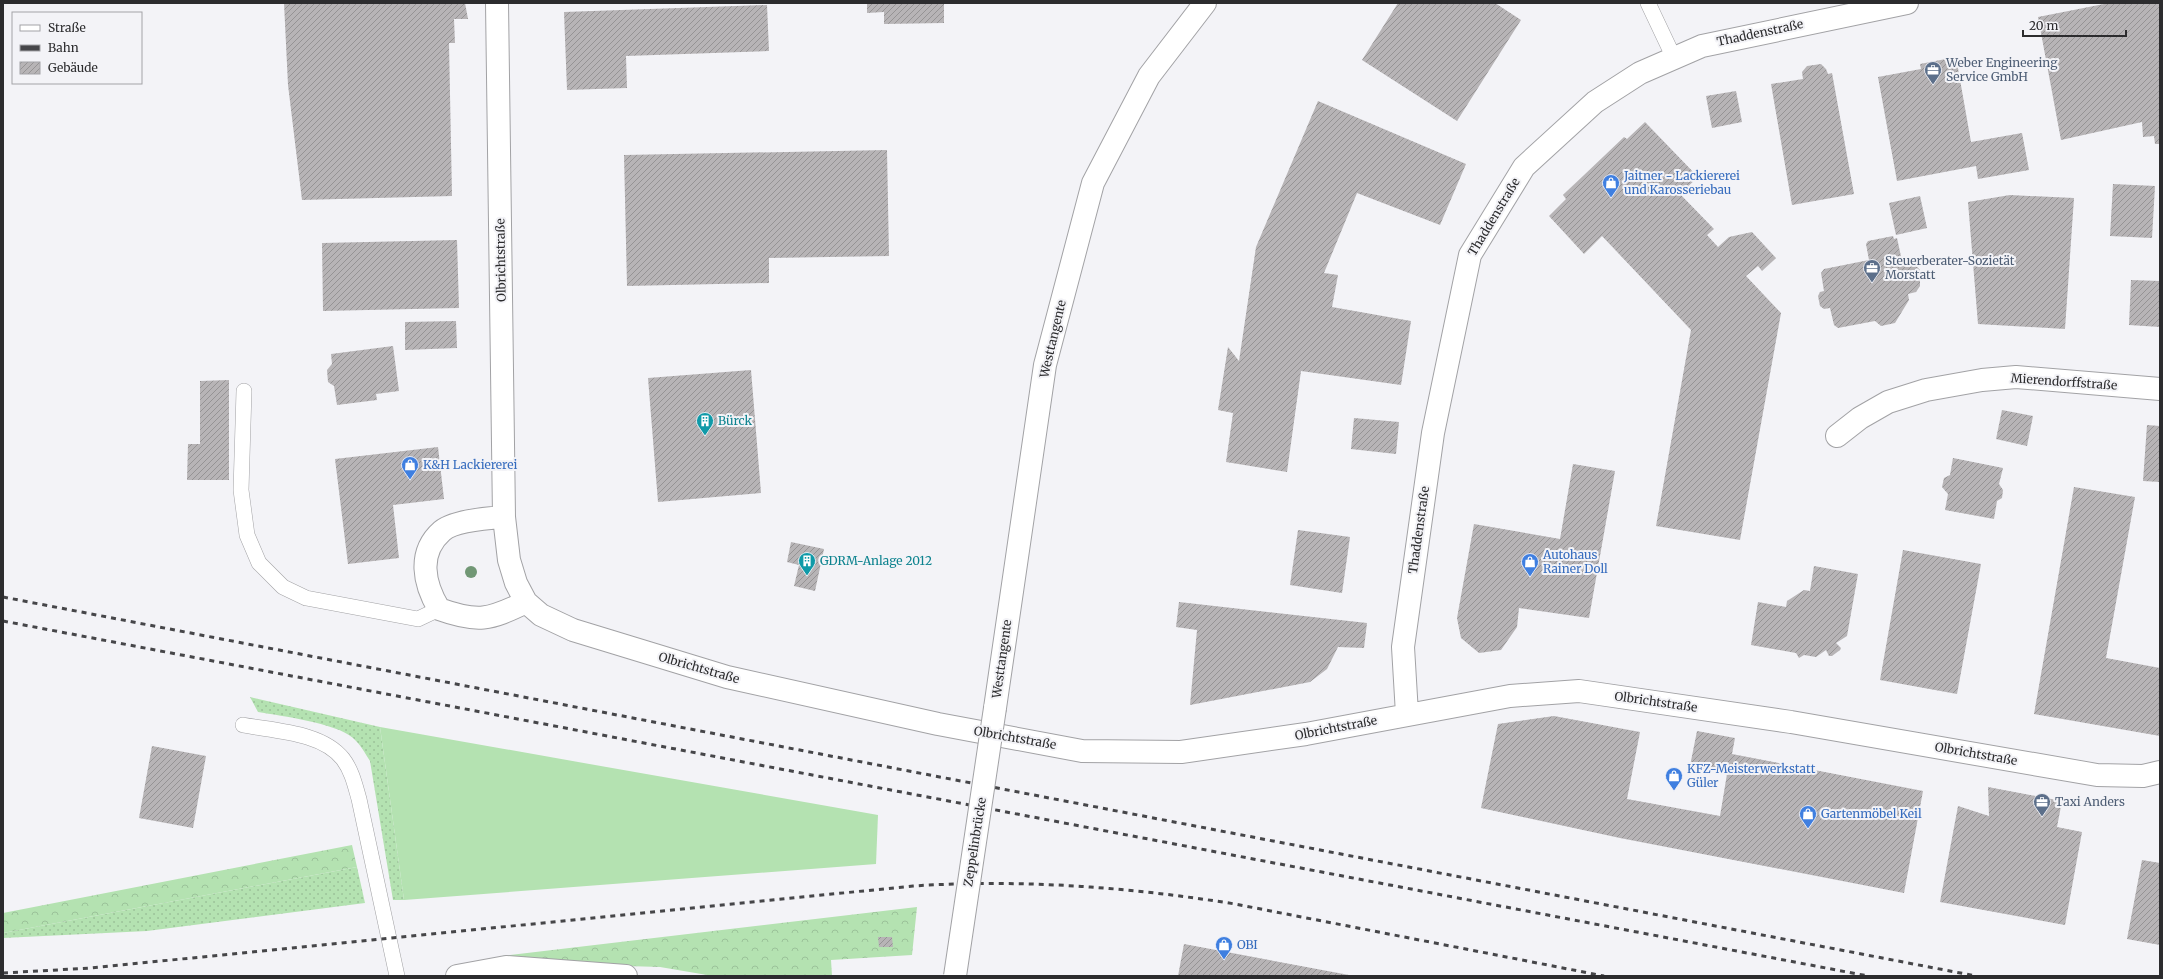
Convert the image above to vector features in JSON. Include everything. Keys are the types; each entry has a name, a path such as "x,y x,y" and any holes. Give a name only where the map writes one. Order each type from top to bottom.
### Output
{"street":[{"name":"Olbrichtstraße","path":"496,3 504,517 509,560 516,583 526,602 542,615 573,630 727,677 938,724 1082,751 1181,752 1306,734 1510,696 1579,691 1791,722 2097,775 2143,776 2160,772"},
{"name":"Westtangente","path":"995,708 1045,365 1093,183 1149,76 1205,3"},
{"name":"Thaddenstraße","path":"1407,714 1403,647 1433,433 1470,255 1524,167 1595,102 1640,73 1702,46 1907,3"},
{"name":"Mierendorffstraße","path":"1837,436 1860,418 1888,402 1926,390 1982,380 2016,377 2160,389"},
{"path":"504,517 473,520 442,530 427,556 425,573 431,595 439,609 463,617 482,618 500,615 526,602"},
{"name":"Zeppelinbrücke","path":"955,976 995,708"},
{"path":"458,976 506,967 626,976"}],"lane":[{"path":"1648,3 1674,58"},
{"path":"244,391 240,490 248,535 259,563 283,587 306,598 418,619 439,609"},
{"path":"243,725 309,738 330,747 343,759 353,777 359,799 397,976"}],"green space":[{"path":"250,697 380,727 404,900 393,900 370,761 360,746 353,738 345,733 322,724 258,712"},
{"path":"380,727 878,815 876,864 404,900"},
{"path":"352,845 357,867 3,933 3,913"},
{"path":"357,867 365,903 147,931 3,938 3,933"},
{"path":"917,907 912,955 831,960 832,976 713,976 660,967 526,963 502,956"}],"building":[{"path":"284,3 465,3 468,19 454,19 455,43 449,43 452,196 302,200 288,85"},
{"path":"867,3 944,3 944,23 884,24 884,12 867,13"},
{"path":"1398,3 1495,3 1521,20 1457,121 1362,60"},
{"path":"2109,3 2160,3 2160,144 2155,144 2154,136 2143,137 2142,122 2061,140 2038,17"},
{"path":"767,5 769,51 626,56 627,88 567,90 564,12"},
{"path":"1956,57 1971,142 2022,133 2029,170 1978,179 1976,166 1897,181 1878,77 1921,69 1920,64"},
{"path":"1821,64 1826,69 1828,74 1832,73 1854,194 1792,205 1771,84 1803,79 1802,72 1807,66"},
{"path":"1736,91 1742,122 1712,128 1706,96"},
{"path":"1318,101 1466,164 1440,225 1357,193 1324,273 1338,275 1332,307 1411,321 1401,385 1301,371 1287,472 1226,462 1233,413 1218,410 1228,347 1239,361 1256,247"},
{"path":"1645,122 1698,177 1680,194 1714,229 1707,235 1718,247 1729,237 1752,232 1776,258 1762,271 1758,266 1746,276 1781,313 1740,540 1656,526 1691,330 1602,236 1584,254 1549,216 1566,199 1563,195 1624,137 1627,139"},
{"path":"887,150 889,256 769,258 769,283 627,286 624,155"},
{"path":"2113,184 2155,186 2152,238 2110,236"},
{"path":"2010,195 2074,198 2065,329 1978,324 1968,202"},
{"path":"1920,196 1927,228 1896,235 1889,203"},
{"name":"Steuerberater-Sozietät Morstatt","path":"1893,236 1894,239 1897,238 1902,261 1912,261 1920,270 1920,286 1916,292 1908,294 1909,300 1895,323 1881,326 1875,321 1838,328 1834,325 1830,308 1824,309 1820,306 1818,296 1820,292 1824,291 1821,273 1824,269 1869,260 1866,244 1868,241"},
{"path":"457,240 459,308 323,311 322,243"},
{"path":"2131,280 2160,281 2160,327 2129,325"},
{"path":"456,321 457,348 405,350 405,322"},
{"path":"393,346 399,391 376,394 377,400 337,405 334,386 328,382 327,370 332,364 331,354"},
{"name":"Bürck","path":"751,370 761,493 658,502 648,378"},
{"path":"229,380 229,480 187,480 188,444 200,444 200,381"},
{"path":"2002,410 2033,416 2027,446 1996,439"},
{"path":"1354,418 1399,422 1396,454 1351,449"},
{"path":"2147,425 2160,426 2160,482 2143,481"},
{"path":"438,447 444,499 393,505 399,558 348,564 335,459"},
{"path":"1953,458 2003,468 1999,484 2003,490 2002,498 1997,501 1994,519 1945,510 1948,494 1942,487 1944,478 1950,475"},
{"name":"Autohaus Rainer Doll","path":"1573,464 1615,471 1589,618 1519,608 1517,627 1501,650 1479,653 1461,638 1457,618 1474,524 1560,539"},
{"path":"2074,487 2135,497 2106,658 2160,668 2160,736 2034,714"},
{"path":"1298,530 1350,537 1342,593 1290,585"},
{"name":"GDRM-Anlage 2012","path":"791,542 824,549 815,591 794,586 799,565 787,562"},
{"path":"1903,550 1981,564 1957,694 1880,680"},
{"path":"1814,566 1858,574 1847,636 1836,643 1841,648 1840,650 1832,656 1829,656 1826,650 1816,657 1804,655 1799,658 1796,653 1751,645 1758,602 1786,607 1787,601 1804,590 1810,591"},
{"path":"1179,602 1367,623 1364,648 1338,647 1327,669 1310,682 1190,705 1197,630 1176,627"},
{"path":"1554,716 1640,732 1627,799 1720,816 1727,774 1690,766 1697,731 1735,738 1732,754 1923,791 1904,893 1620,838 1481,808 1498,724"},
{"path":"152,746 206,756 193,828 139,818"},
{"path":"1988,787 2062,801 2057,827 2082,832 2065,925 1940,902 1958,806 1989,816"},
{"path":"2142,860 2160,863 2160,945 2127,939"},
{"path":"878,937 892,937 893,947 879,947"},
{"name":"OBI","path":"1184,944 1349,975 1178,976"}],"railway":[{"path":"3,597 1976,976"},
{"path":"3,621 1868,976"},
{"path":"3,973 91,968 913,886 994,883 1115,889 1235,904 1604,976"}],"place":[{"name":"Weber Engineering Service GmbH","path":"1933,85"},
{"name":"Jaitner - Lackiererei und Karosseriebau","path":"1611,198"},
{"name":"Steuerberater-Sozietät Morstatt","path":"1872,283"},
{"name":"Bürck","path":"705,436"},
{"name":"K&H Lackiererei","path":"410,480"},
{"name":"GDRM-Anlage 2012","path":"807,576"},
{"name":"Autohaus Rainer Doll","path":"1530,577"},
{"name":"KFZ-Meisterwerkstatt Güler","path":"1674,791"},
{"name":"Taxi Anders","path":"2042,817"},
{"name":"Gartenmöbel Keil","path":"1808,829"},
{"name":"OBI","path":"1224,960"}]}
